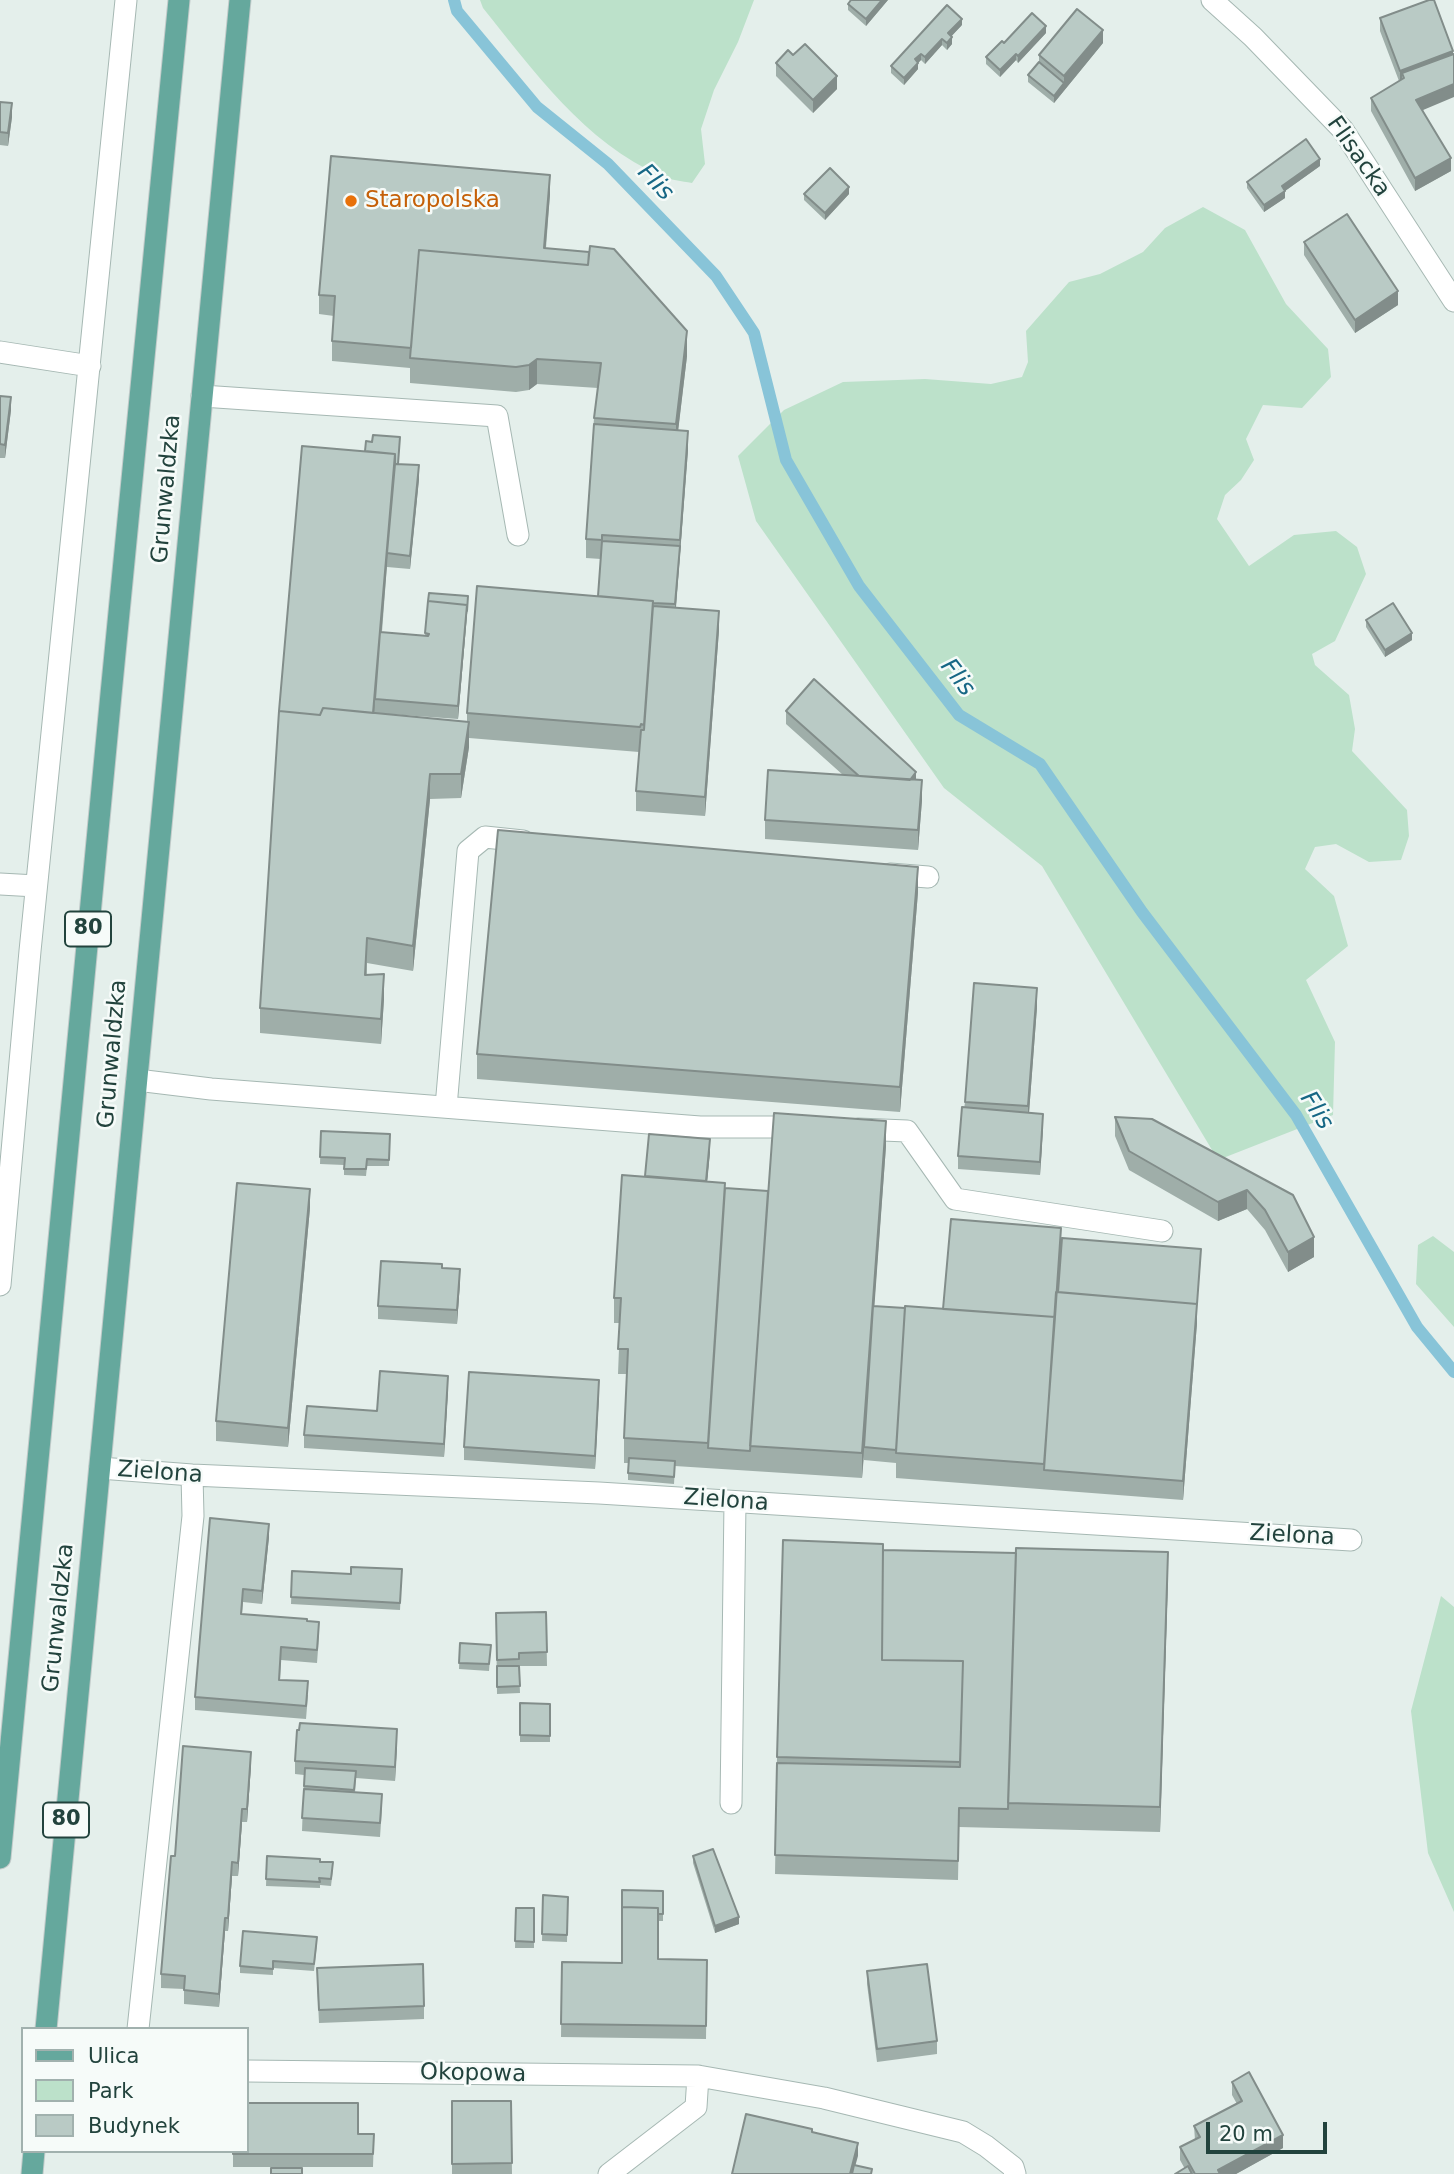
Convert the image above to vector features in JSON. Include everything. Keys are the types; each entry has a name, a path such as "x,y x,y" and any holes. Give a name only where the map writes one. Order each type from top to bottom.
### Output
{"main road":[{"name":"Grunwaldzka","path":"0,1858 179,0"},
{"name":"Grunwaldzka","path":"46,2027 240,0"},
{"path":"32,2174 34,2153"}],"street":[{"path":"0,1285 36,886 126,0"},
{"name":"Flisacka","path":"1212,0 1253,37 1343,130 1454,301"},
{"path":"0,352 90,366"},
{"path":"202,396 497,416 518,535"},
{"path":"446,1107 468,851 485,837 540,842"},
{"path":"873,872 928,877"},
{"path":"0,884 36,886"},
{"path":"137,1080 211,1089 700,1127 817,1127"},
{"path":"843,1128 907,1130 955,1199 1162,1231"},
{"name":"Zielona","path":"100,1468 192,1475 599,1493 1351,1540"},
{"path":"138,2027 193,1516 192,1475"},
{"path":"731,1803 735,1502"},
{"name":"Okopowa","path":"248,2071 698,2077 824,2098 963,2132 1013,2167 1015,2174"},
{"path":"609,2174 696,2107 698,2077"}],"green space":[{"path":"480,0 754,0 738,42 714,90 701,129 705,164 692,183 665,177 634,162 584,125 541,80 483,8"},
{"path":"1203,207 1245,230 1286,304 1328,349 1331,377 1302,408 1263,405 1246,439 1254,460 1241,480 1225,495 1217,519 1249,566 1294,535 1336,531 1357,547 1366,574 1335,641 1312,654 1315,665 1349,695 1355,729 1352,751 1407,810 1409,836 1401,860 1369,862 1336,844 1315,847 1305,869 1334,896 1348,946 1306,980 1335,1042 1333,1115 1218,1160 1042,866 944,788 756,521 738,456 784,410 843,382 925,379 991,384 1022,377 1028,362 1026,331 1069,282 1100,274 1143,252 1165,228"},
{"path":"1433,1236 1454,1252 1454,1327 1416,1284 1418,1245"},
{"path":"1441,1596 1454,1607 1454,1912 1428,1853 1411,1711"}],"building":[{"path":"851,0 882,0 866,19 848,4"},
{"path":"1434,0 1453,51 1400,71 1380,18"},
{"path":"947,5 962,19 948,33 952,37 947,43 942,39 925,57 921,54 915,59 918,63 904,78 891,66"},
{"path":"1077,9 1103,30 1064,76 1039,55"},
{"path":"1032,13 1046,26 1018,56 1016,54 1000,70 986,57 1002,41 1004,43"},
{"path":"805,44 837,76 813,100 776,63 788,50 793,55"},
{"path":"1454,54 1454,84 1416,100 1451,158 1415,178 1371,98 1404,78 1402,73"},
{"path":"1039,62 1064,83 1054,96 1028,75"},
{"path":"0,102 12,103 8,133 0,132"},
{"path":"1306,139 1320,159 1282,186 1285,191 1264,205 1247,182"},
{"path":"331,156 550,175 544,248 589,252 588,265 419,250 411,348 332,341 335,296 319,295"},
{"path":"830,168 849,187 825,213 804,194"},
{"path":"1347,214 1398,291 1355,320 1304,242"},
{"path":"590,246 614,249 687,331 676,424 594,418 601,363 537,359 529,365 516,367 410,358 419,250 588,265"},
{"path":"0,396 11,397 5,445 0,444"},
{"path":"594,424 688,431 680,540 602,535 602,540 586,539"},
{"path":"373,435 400,437 398,464 395,464 395,454 365,451 366,441 372,442"},
{"path":"302,446 395,454 373,713 323,708 320,715 279,711"},
{"path":"395,464 419,465 410,556 387,553"},
{"path":"602,541 680,546 675,604 598,596"},
{"path":"477,586 653,601 644,725 641,724 640,727 467,713"},
{"path":"429,593 468,596 467,611 467,605 428,601"},
{"path":"428,601 467,605 458,706 375,699 380,632 428,636 429,634 425,633"},
{"path":"1393,603 1412,633 1385,650 1366,620"},
{"path":"653,606 719,611 705,797 636,791 641,730 644,730"},
{"path":"814,679 916,772 910,780 859,776 786,711"},
{"path":"323,708 469,722 461,774 430,774 413,946 367,938 365,975 384,974 381,1019 260,1008 279,711 320,715"},
{"path":"768,770 922,780 918,830 765,820"},
{"path":"498,830 918,867 900,1087 477,1054"},
{"path":"974,983 1037,988 1028,1106 965,1102"},
{"path":"962,1107 1043,1114 1040,1162 958,1156"},
{"path":"774,1113 886,1121 862,1453 750,1446"},
{"path":"1115,1117 1152,1119 1293,1195 1314,1237 1288,1252 1265,1210 1247,1190 1218,1202 1129,1151"},
{"path":"321,1131 390,1134 389,1160 367,1159 366,1169 344,1169 345,1158 320,1157"},
{"path":"649,1134 710,1139 706,1181 645,1176"},
{"path":"622,1175 725,1183 708,1443 624,1438 628,1349 618,1349 621,1298 614,1298"},
{"path":"237,1183 310,1189 288,1428 216,1421"},
{"path":"725,1188 768,1191 750,1451 708,1448"},
{"path":"951,1219 1061,1228 1055,1317 943,1309"},
{"path":"1062,1238 1201,1249 1197,1304 1058,1292"},
{"path":"381,1261 442,1264 442,1268 460,1269 457,1310 378,1306"},
{"path":"1056,1292 1197,1304 1183,1481 1044,1470"},
{"path":"873,1306 905,1308 896,1450 864,1447"},
{"path":"905,1306 1055,1317 1044,1464 896,1453"},
{"path":"380,1371 448,1376 444,1444 304,1435 307,1406 377,1411"},
{"path":"469,1372 599,1380 595,1456 464,1447"},
{"path":"629,1458 675,1461 674,1477 628,1473"},
{"path":"210,1518 269,1524 262,1591 243,1589 241,1614 319,1622 317,1650 281,1647 279,1680 308,1681 306,1706 195,1697"},
{"path":"783,1540 883,1544 882,1660 963,1661 960,1762 777,1757"},
{"path":"1016,1548 1168,1552 1160,1807 1008,1803"},
{"path":"883,1550 1016,1553 1008,1809 959,1808 958,1861 775,1855 777,1763 960,1767 963,1661 882,1660"},
{"path":"351,1567 402,1569 400,1603 291,1597 292,1571 351,1574"},
{"path":"546,1612 547,1652 519,1653 519,1659 497,1660 496,1613"},
{"path":"460,1643 491,1645 489,1664 459,1663"},
{"path":"497,1666 519,1666 520,1686 497,1687"},
{"path":"520,1703 550,1704 550,1736 520,1735"},
{"path":"300,1723 397,1729 395,1767 295,1761"},
{"path":"183,1746 251,1752 247,1809 242,1809 238,1863 232,1862 219,1994 184,1990 185,1976 161,1974 171,1856 175,1856"},
{"path":"305,1768 356,1771 354,1790 304,1786"},
{"path":"304,1789 382,1794 380,1823 302,1818"},
{"path":"713,1849 739,1917 715,1926 693,1856"},
{"path":"267,1856 333,1862 331,1879 319,1878 320,1882 266,1879"},
{"path":"622,1890 663,1891 663,1914 658,1914 658,1908 622,1907"},
{"path":"543,1895 568,1897 567,1935 542,1934"},
{"path":"622,1907 658,1908 658,1959 707,1960 706,2026 561,2024 562,1962 622,1963"},
{"path":"516,1908 534,1908 534,1942 515,1941"},
{"path":"243,1931 317,1937 314,1964 273,1961 273,1969 240,1966"},
{"path":"423,1964 424,2006 319,2010 317,1968"},
{"path":"927,1964 937,2041 877,2049 867,1971"},
{"path":"1249,2072 1283,2135 1218,2170 1220,2174 1195,2174 1180,2147 1200,2137 1194,2126 1242,2101 1232,2082"},
{"path":"452,2101 511,2101 512,2163 452,2164"},
{"path":"248,2103 358,2103 358,2134 374,2134 373,2154 233,2154 248,2153"},
{"path":"746,2114 858,2143 850,2174 732,2174"},
{"path":"854,2165 872,2169 871,2174 852,2174"},
{"path":"1188,2166 1192,2174 1175,2174"},
{"path":"271,2168 302,2168 302,2174 271,2174"}],"waterway":[{"name":"Flis","path":"454,0 457,11 537,107 608,164 716,276 754,333 786,460 859,586 959,715 1040,764 1142,912 1296,1115 1417,1327 1454,1372"}],"place":[{"name":"Staropolska","path":"351,201"}]}
